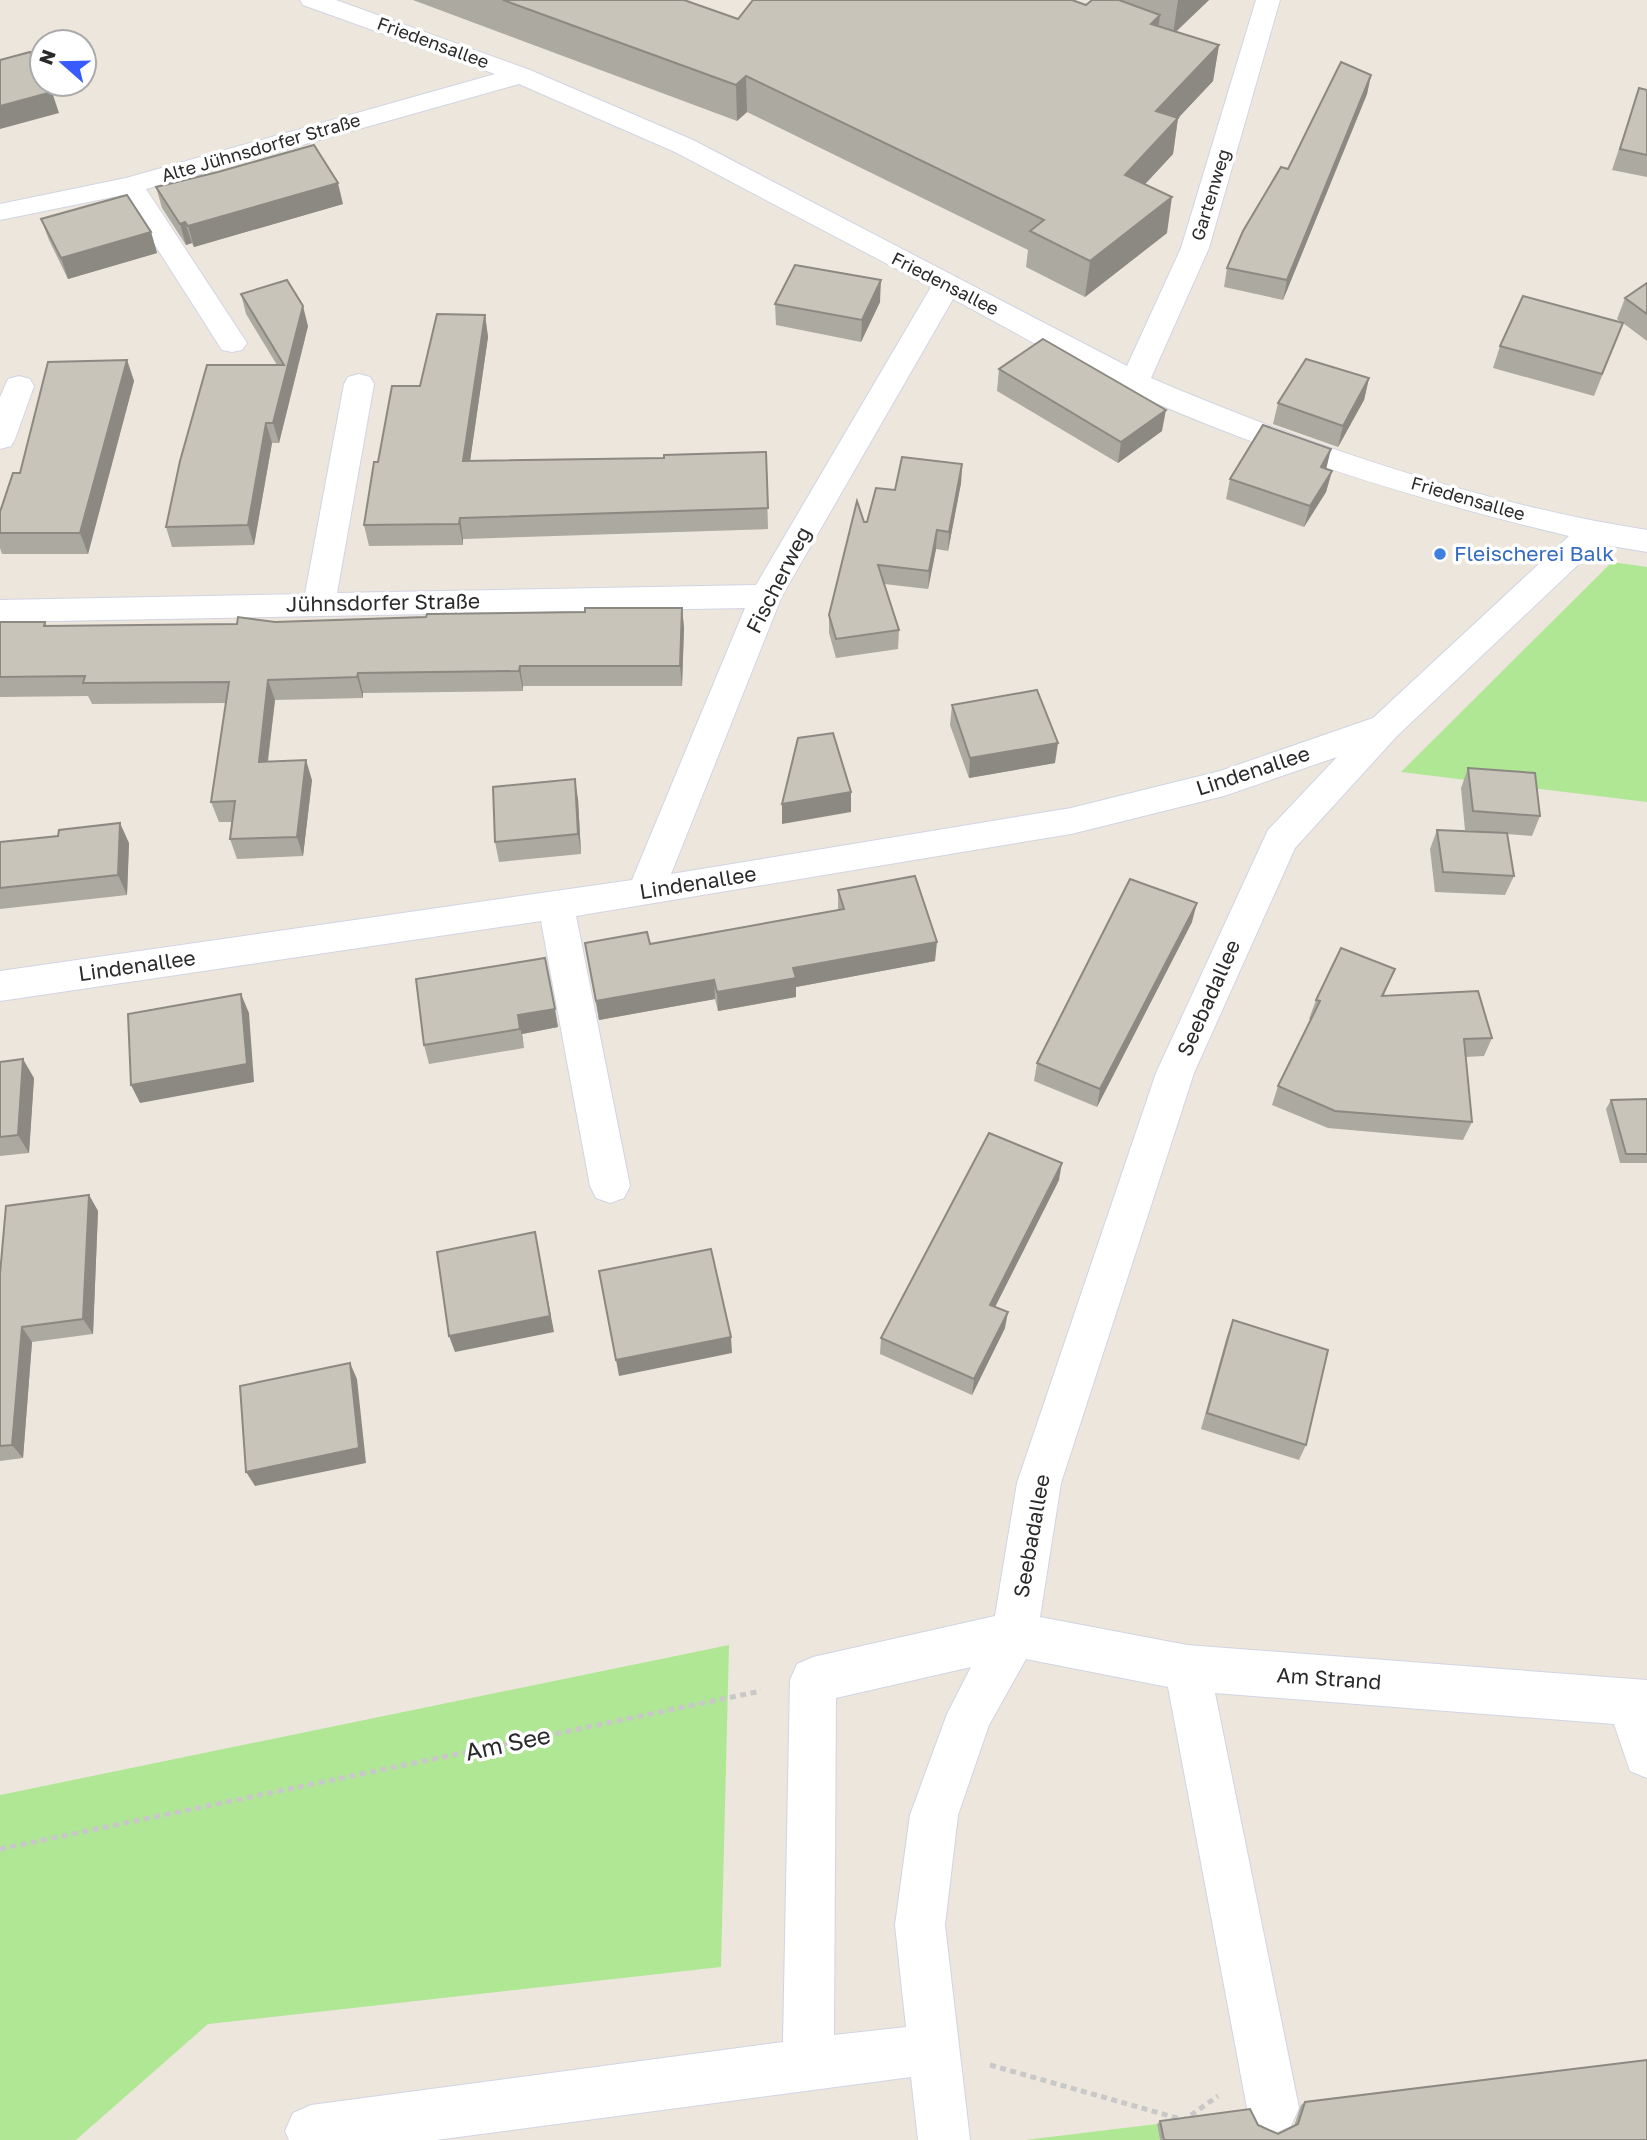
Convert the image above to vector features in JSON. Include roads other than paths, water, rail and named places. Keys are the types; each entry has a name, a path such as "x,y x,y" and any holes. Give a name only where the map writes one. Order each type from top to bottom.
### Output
{"street":[{"name":"Friedensallee","path":"312,0 521,75 684,146 1134,382 1211,416 1302,450 1591,533"},
{"path":"363,19 388,0"},
{"name":"Gartenweg","path":"1134,382 1195,248 1236,68 1268,0"},
{"name":"Alte Jühnsdorfer Straße","path":"0,212 130,185 521,75"},
{"path":"130,185 232,343"},
{"name":"Fischerweg","path":"645,892 766,596 947,284"},
{"path":"319,604 359,384"},
{"path":"0,439 19,386"},
{"path":"1591,533 1647,541"},
{"name":"Seebadallee","path":"1015,1634 1039,1483 1175,1073 1280,840 1385,727 1591,533"},
{"name":"Jühnsdorfer Straße","path":"0,611 766,596"},
{"name":"Lindenallee","path":"0,986 645,892 1071,821 1224,783 1385,727"},
{"path":"556,905 610,1186"},
{"path":"808,2064 813,1680 1015,1634"},
{"path":"944,2140 920,1925 934,1815 970,1714 1015,1634"},
{"name":"Am Strand","path":"1015,1634 1187,1668 1638,1703"},
{"path":"1187,1668 1273,2108"},
{"path":"1638,1703 1647,1754"},
{"path":"311,2131 933,2049"}],"place":[{"name":"Fleischerei Balk","path":"1440,554"}]}
